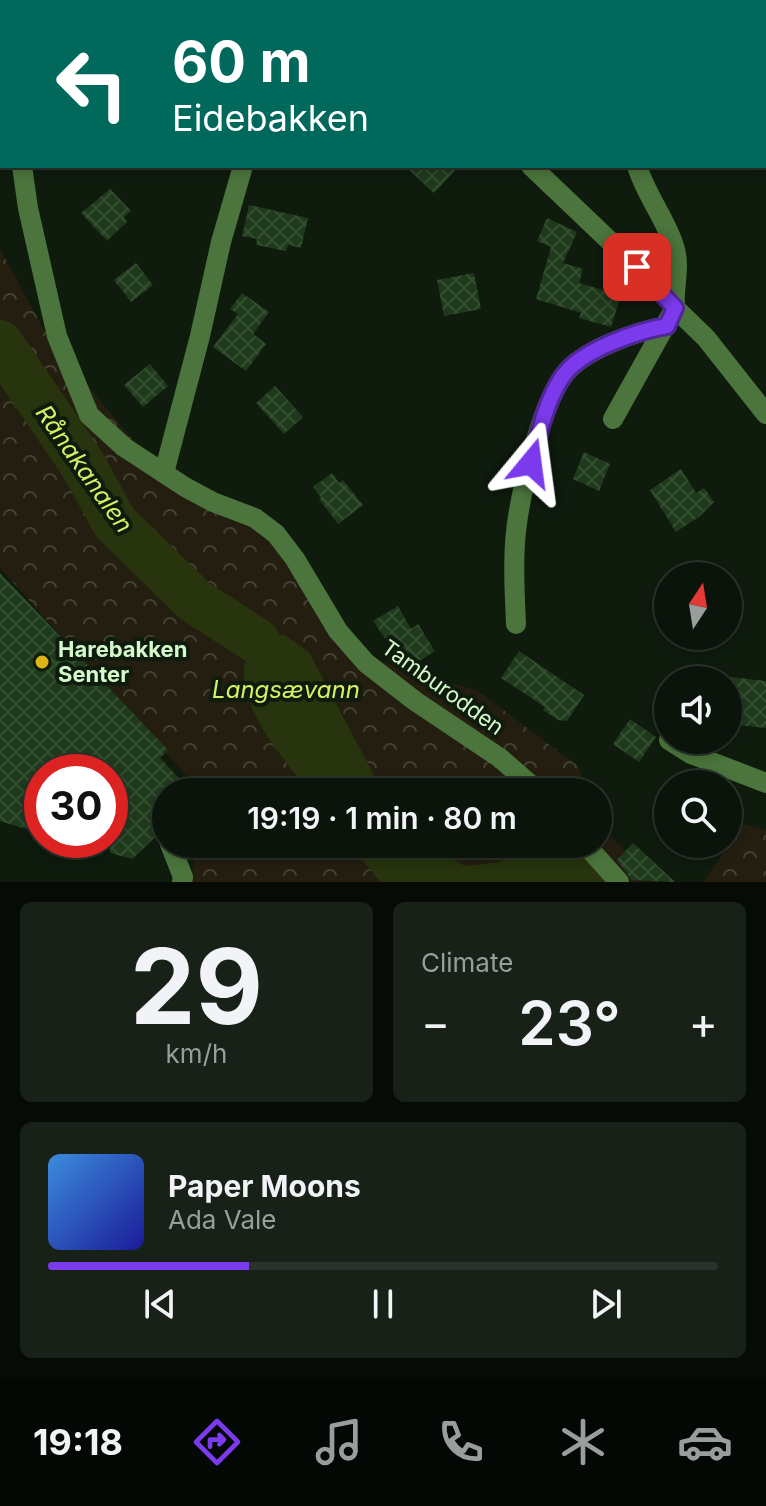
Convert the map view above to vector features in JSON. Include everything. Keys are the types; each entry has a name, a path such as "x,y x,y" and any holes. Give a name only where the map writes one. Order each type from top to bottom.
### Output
{"street":[{"name":"Tamburodden","path":"22,168 28,208 57,336 89,415 124,447 164,473 213,502 255,518 276,534 295,559 338,631 366,663 415,701 500,758 523,778"},
{"path":"164,473 242,168"},
{"path":"533,168 658,287 671,317 706,338 766,414"},
{"path":"613,419 671,317 677,277 675,247 644,189 638,168"},
{"path":"516,624 515,545 518,516 538,436 554,392 564,374 578,360 671,317"},
{"path":"691,754 766,783"},
{"path":"174,858 182,882"},
{"path":"598,858 619,882"}],"green space":[{"path":"0,249 49,339 145,455 276,529 354,653 478,691 578,766 583,778 376,778 309,652 258,634 244,665 276,750 298,778 188,778 0,568"},
{"path":"744,824 766,830 766,882 703,882 720,858 742,858"},
{"path":"612,837 655,882 616,882 605,858 612,858"},
{"path":"194,858 360,858 380,882 191,882"},
{"path":"451,858 506,858 500,862 465,866"}],"water":[{"name":"Langsævann","path":"258,633 285,635 309,652 376,778 298,778 266,734 249,701 244,668"},
{"path":"360,858 451,858 465,866 500,862 506,858 591,858 616,882 380,882"}],"building":[{"path":"407,168 457,168 434,193"},
{"path":"110,189 131,211 124,217 127,222 107,241 81,213"},
{"path":"249,205 308,218 301,248 288,245 286,251 256,245 257,239 242,236"},
{"path":"547,218 577,232 563,263 583,269 579,283 621,295 611,327 579,318 581,313 536,299 551,247 537,241"},
{"path":"136,263 153,285 131,302 114,280"},
{"path":"474,273 481,309 444,316 437,280"},
{"path":"242,293 269,312 253,334 266,344 246,371 213,347 238,314 230,309"},
{"path":"150,364 168,386 143,407 124,385"},
{"path":"275,386 303,417 284,434 256,403"},
{"path":"584,452 610,464 599,491 573,479"},
{"path":"681,469 696,493 704,488 714,502 676,532 650,490"},
{"path":"332,473 339,483 343,480 363,505 338,524 313,487"},
{"name":"Harebakken Senter","path":"0,573 168,750 160,758 179,778 152,778 152,840 132,859 128,858 128,754 24,754 24,828 0,821"},
{"path":"398,606 411,629 418,624 435,651 406,670 373,621"},
{"path":"519,651 584,695 567,721 558,720 543,710 545,707 501,678"},
{"path":"742,678 766,681 766,728 742,725"},
{"path":"630,719 654,736 639,762 613,744"},
{"path":"633,843 675,882 632,880 617,860"}],"waterway":[{"name":"Rånakanalen","path":"0,343 83,465 115,523 195,601 257,641"}],"place":[{"name":"Harebakken Senter","path":"42,662"}],"route":[{"path":"531,463 554,392 564,374 578,360 624,338 667,326 675,308 637,267"}]}
